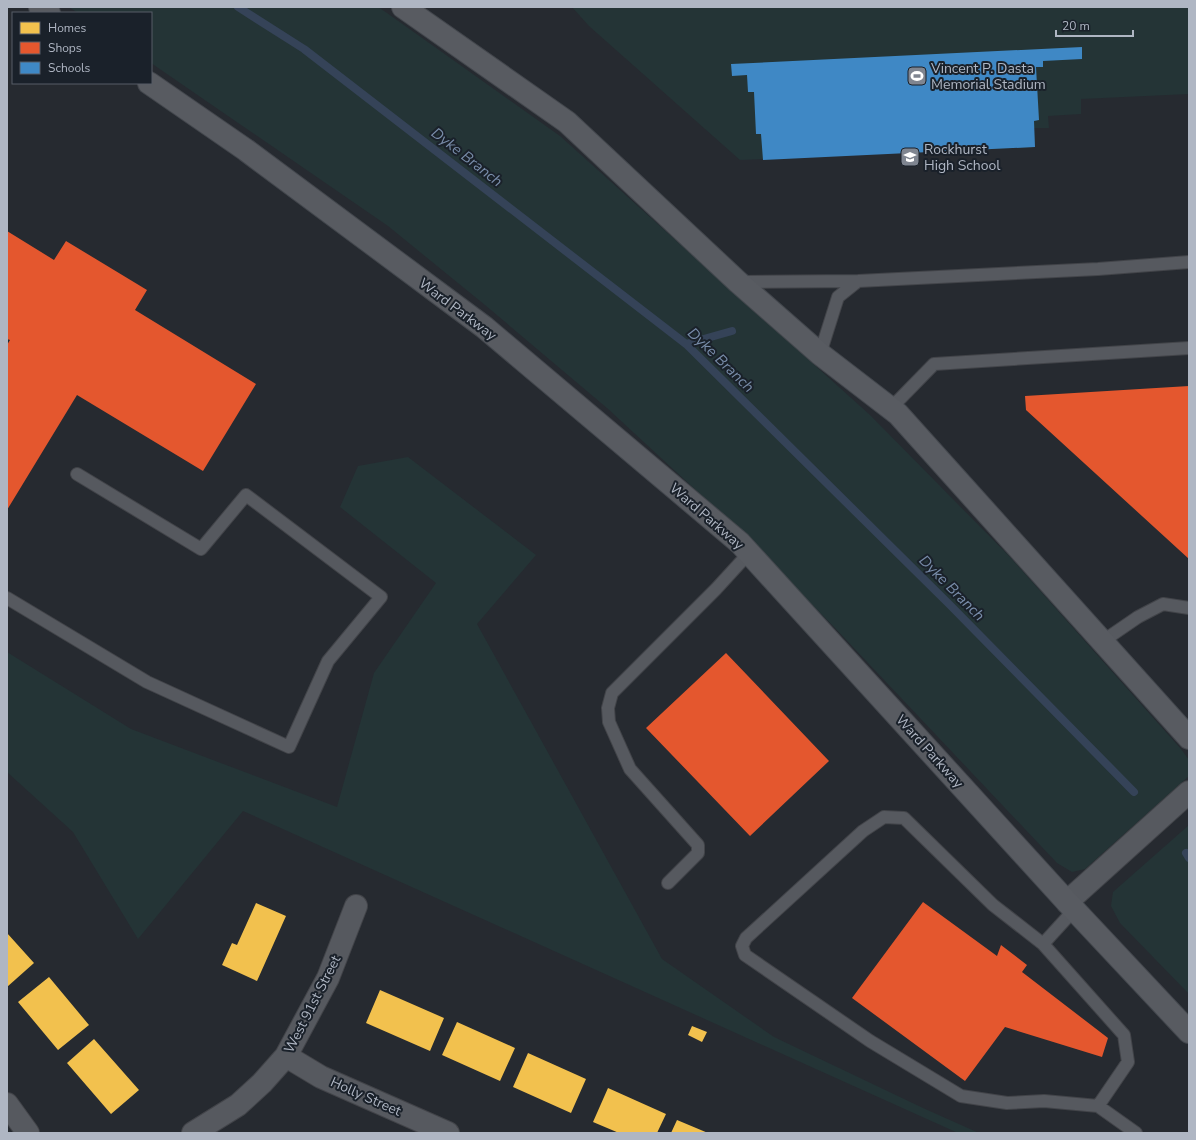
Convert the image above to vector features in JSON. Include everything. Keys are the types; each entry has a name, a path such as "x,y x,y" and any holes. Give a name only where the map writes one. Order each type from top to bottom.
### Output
{"main road":[{"path":"403,7 567,122 738,282 820,354 891,408 904,420 1189,738"},
{"name":"Ward Parkway","path":"151,84 246,150 484,327 740,543 1071,906 1189,1032"}],"street":[{"path":"1071,906 1189,792"},
{"name":"West 91st Street","path":"193,1133 238,1105 262,1083 286,1056 328,978 356,906"},
{"name":"Holly Street","path":"286,1056 321,1077 448,1133"},
{"path":"7,1104 28,1133"}],"lane":[{"path":"738,282 858,281 1098,269 1189,262"},
{"path":"820,354 838,297 858,281"},
{"path":"891,408 934,364 1189,348"},
{"path":"7,598 147,682 289,747 328,661 381,597 246,495 201,549 77,474"},
{"path":"668,883 698,853 698,845 630,769 609,722 608,708 612,693 716,589 749,553"},
{"path":"1103,641 1138,617 1163,604 1189,608"},
{"path":"1098,1106 1128,1062 1124,1035 1043,944 993,905 904,818 884,817 858,836 746,938 742,946 745,955 870,1041 961,1096 1007,1103 1044,1101 1098,1106 1136,1133"},
{"path":"1043,944 1071,906"}],"shaded area":[{"path":"69,7 378,7 387,13 560,136 870,415 1010,557 1181,749 1189,760 1189,776 1085,869 1072,872 1057,863 835,628 726,518 607,408 485,305 388,226 152,64 152,12 76,12"},
{"name":"Vincent P. Dasta Memorial Stadium","path":"572,7 1189,7 1189,94 1081,99 1081,114 1048,116 1049,128 1034,128 1035,147 740,160 589,26"},
{"path":"408,457 536,555 477,624 662,959 774,1037 979,1133 958,1133 243,811 138,939 73,832 7,772 7,652 131,729 337,807 374,673 436,583 340,507 358,466"},
{"path":"1189,825 1189,994 1120,923 1111,906 1113,892"}],"building: Homes":[{"path":"256,903 286,916 257,981 222,965 232,943 237,945"},
{"path":"7,933 34,963 7,987"},
{"path":"49,977 89,1025 58,1050 18,1002"},
{"path":"380,990 444,1018 430,1051 366,1023"},
{"path":"457,1022 515,1048 500,1081 442,1055"},
{"path":"692,1026 707,1032 702,1042 688,1035"},
{"path":"94,1039 139,1090 111,1114 67,1063"},
{"path":"528,1053 586,1079 571,1113 513,1087"},
{"path":"608,1088 666,1114 657,1133 619,1133 593,1122"},
{"path":"677,1120 708,1133 671,1133"}],"building: Shops":[{"path":"7,231 54,260 66,241 147,290 135,310 256,384 203,471 77,395 7,510 7,345 10,340 7,339"},
{"path":"1189,386 1189,559 1026,410 1025,396"},
{"path":"726,653 829,761 750,836 646,728"},
{"path":"923,902 997,956 1001,945 1027,965 1022,972 1108,1038 1102,1057 1005,1027 965,1081 852,998"}],"building: Schools":[{"path":"1082,47 1082,59 1043,61 1043,67 1036,67 1039,120 1034,121 1035,147 763,160 761,134 756,134 754,92 748,92 747,75 732,76 731,64"}],"waterway":[{"name":"Dyke Branch","path":"238,7 304,49 686,344 949,604 1134,792"},
{"path":"686,344 732,331"},
{"name":"Dyke Branch","path":"1186,853 1189,858"}],"place":[{"name":"Vincent P. Dasta Memorial Stadium","path":"917,76"},
{"name":"Rockhurst High School","path":"910,157"}]}
